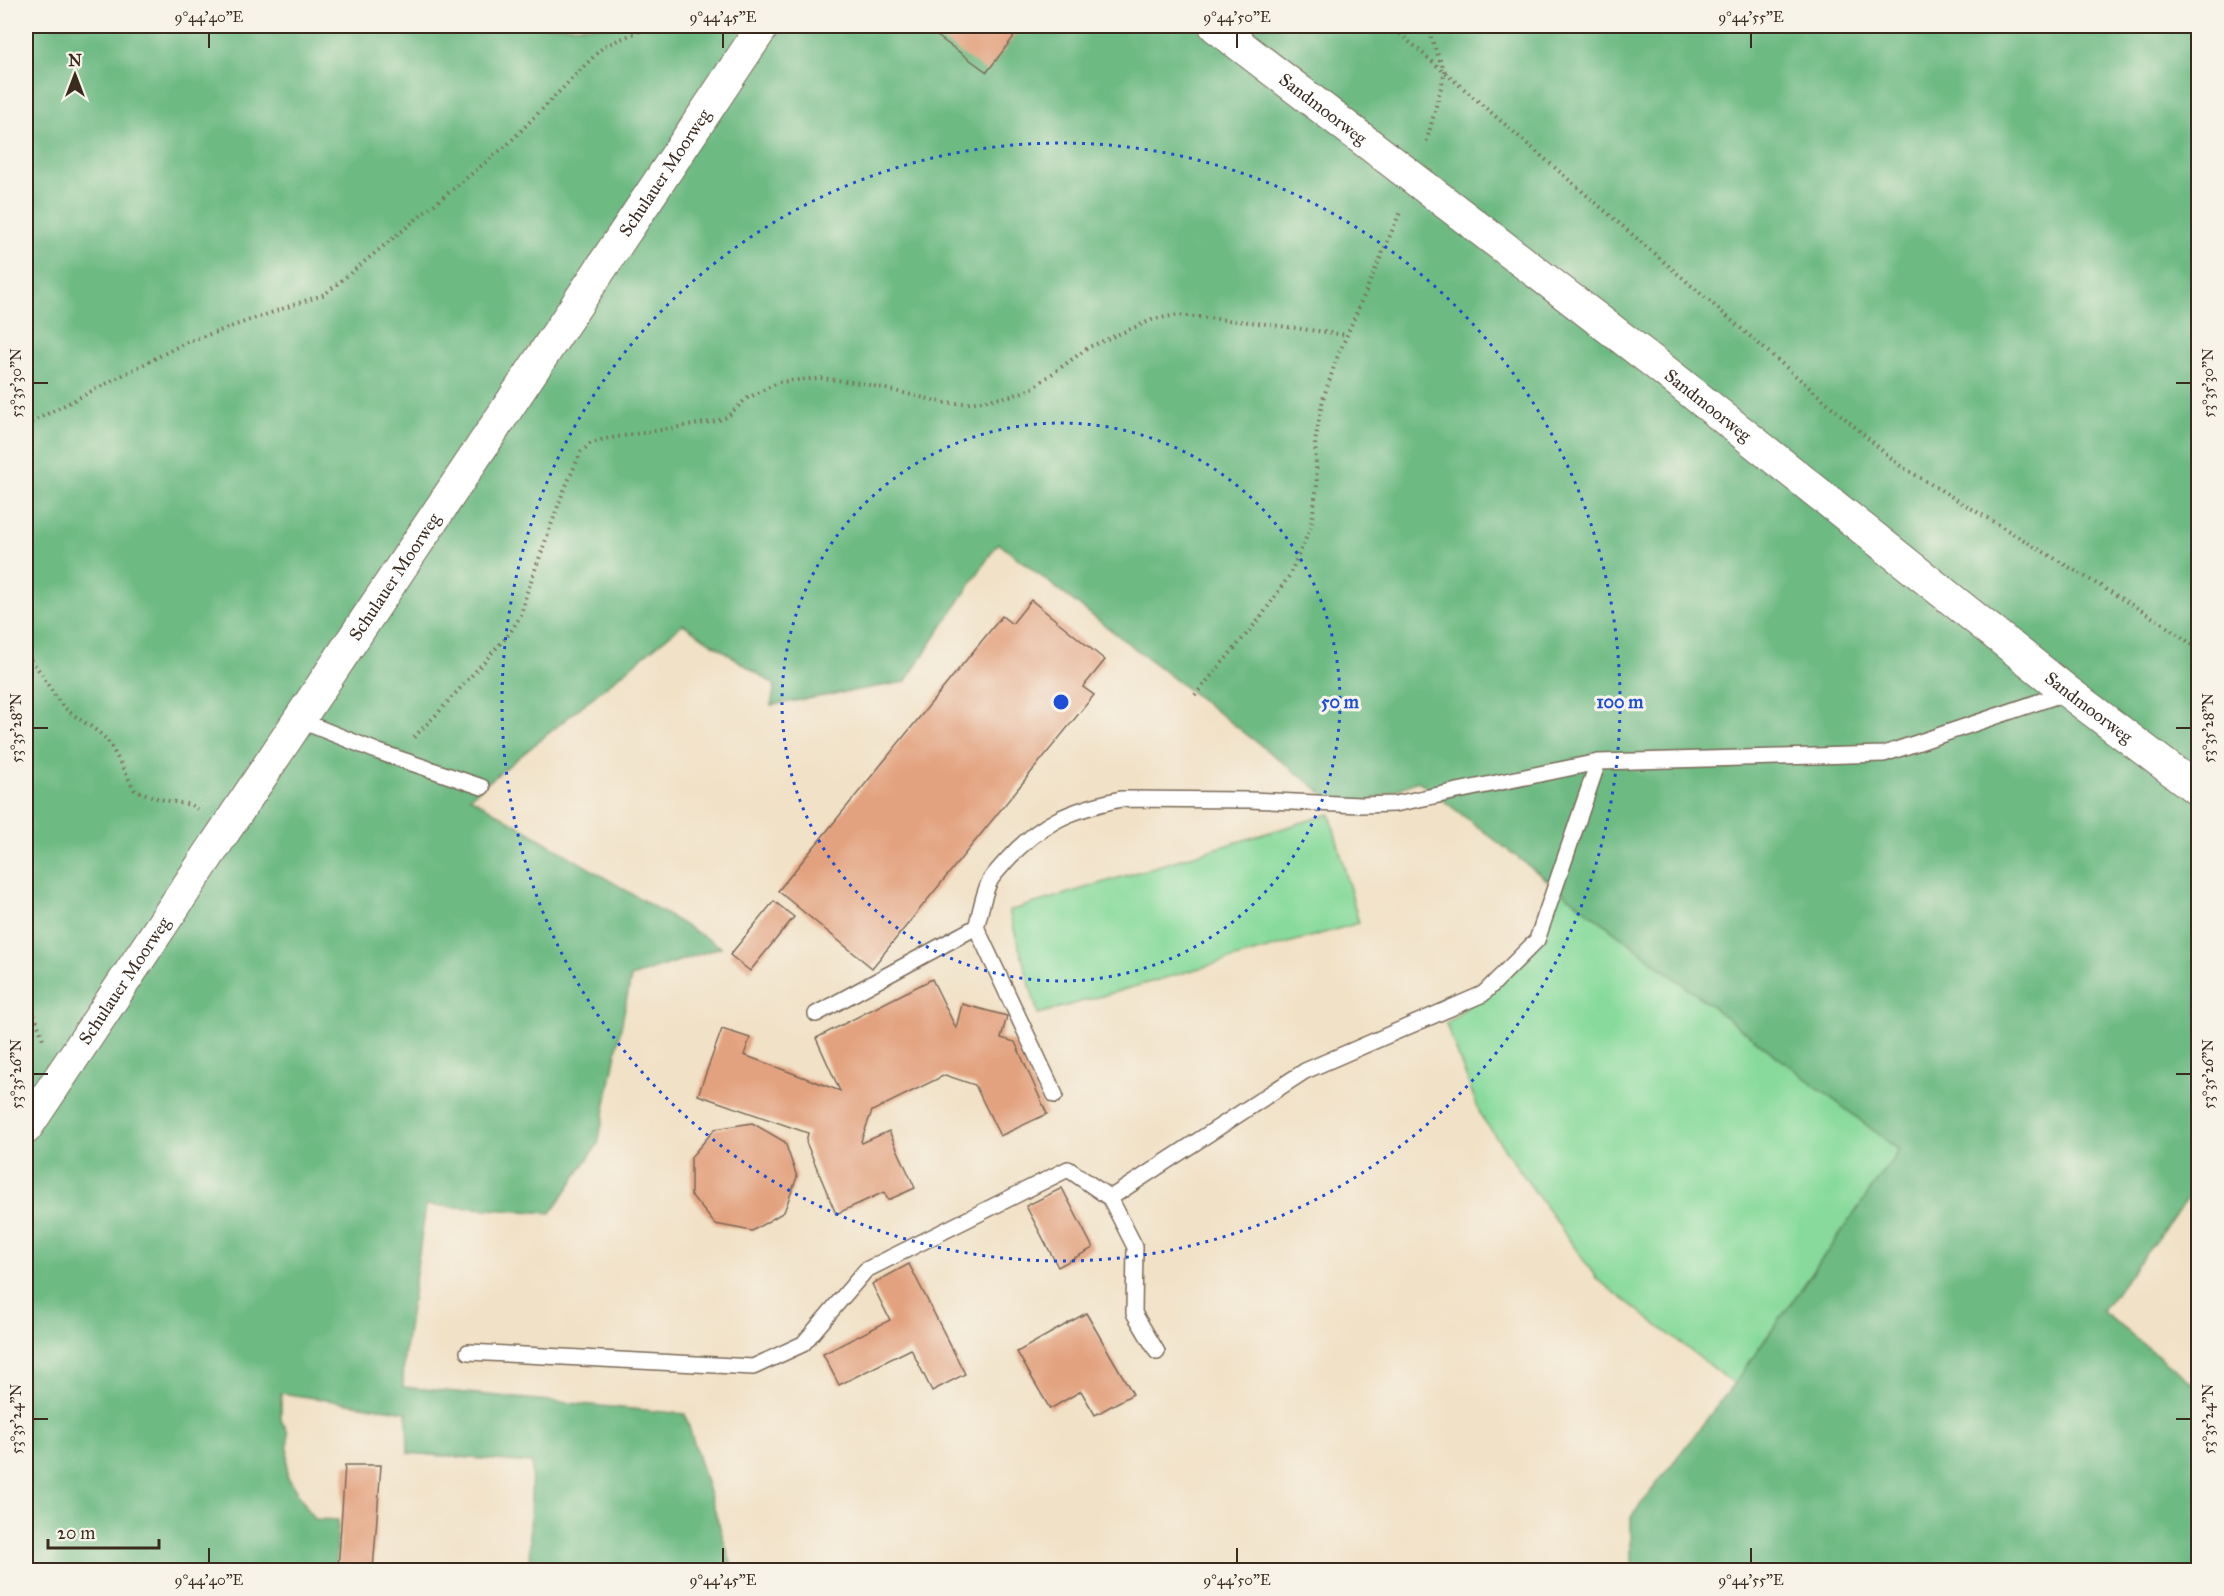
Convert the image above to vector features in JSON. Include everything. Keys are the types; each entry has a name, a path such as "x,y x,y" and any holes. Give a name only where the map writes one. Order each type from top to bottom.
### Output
{"street":[{"name":"Schulauer Moorweg","path":"26,1128 763,26"},
{"name":"Sandmoorweg","path":"1215,26 1415,177 1656,364 2068,692 2199,790"}],"lane":[{"path":"1055,1095 976,927 990,879 1032,835 1067,814 1121,799 1395,804 1598,762 1884,754 2068,692"},
{"path":"299,720 482,787"},
{"path":"1110,1198 1305,1071 1483,994 1537,940 1598,762"},
{"path":"816,1014 976,927"},
{"path":"468,1352 753,1368 803,1344 866,1270 1068,1168 1110,1198 1135,1247 1134,1313 1157,1352"}],"path":[{"path":"26,425 187,342 325,294 508,144 604,46 652,26"},
{"path":"1391,26 1899,465 2162,623 2199,649"},
{"path":"1195,695 1261,617 1283,584 1311,527 1317,485 1315,442 1323,399 1347,335 1415,177 1445,72 1426,26"},
{"path":"393,756 436,715 510,633 521,615 525,595 562,495 581,452 590,444 629,434 717,421 727,417 746,399 779,382 820,378 861,383 946,402 969,403 1012,396 1031,389 1089,347 1154,319 1177,315 1347,335"},
{"path":"26,656 35,663 62,705 106,739 135,790 159,799 191,805 228,825"}],"green space":[{"path":"26,26 2198,26 2198,1185 2102,1311 2198,1387 2198,1570 1631,1570 1631,1517 1734,1384 1899,1150 1418,781 1346,811 998,543 905,682 771,705 775,685 683,624 470,797 721,947 631,977 598,1144 551,1213 426,1205 404,1356 403,1387 685,1414 733,1570 529,1570 532,1463 408,1453 407,1412 281,1393 281,1420 288,1432 287,1476 314,1519 338,1520 336,1570 26,1570 26,1170 30,1162 26,1158"},
{"path":"1330,814 1359,923 1038,1014 1009,911"},
{"path":"1556,886 1899,1150 1734,1384 1597,1279 1481,1116 1446,1024 1483,994 1537,940"}],"building":[{"path":"928,26 1022,26 987,72 926,28"},
{"path":"1031,600 1105,660 1083,687 1094,695 872,968 778,891 1002,616 1012,624"},
{"path":"774,901 794,917 750,971 730,955"},
{"path":"932,979 956,1028 962,1004 1007,1016 1001,1038 1015,1042 1047,1114 1000,1136 975,1085 945,1075 872,1111 862,1143 889,1131 915,1188 888,1200 884,1192 836,1214 806,1142 808,1133 698,1095 722,1029 750,1038 744,1055 840,1091 816,1038"},
{"path":"752,1123 785,1142 797,1177 784,1212 752,1231 715,1224 691,1195 691,1157 715,1129"},
{"path":"1062,1188 1093,1248 1058,1267 1026,1206"},
{"path":"909,1264 965,1374 932,1391 911,1349 839,1385 823,1354 890,1320 872,1284"},
{"path":"1086,1313 1133,1394 1095,1415 1081,1391 1050,1409 1017,1352"},
{"path":"345,1465 381,1465 373,1570 338,1570"}]}
